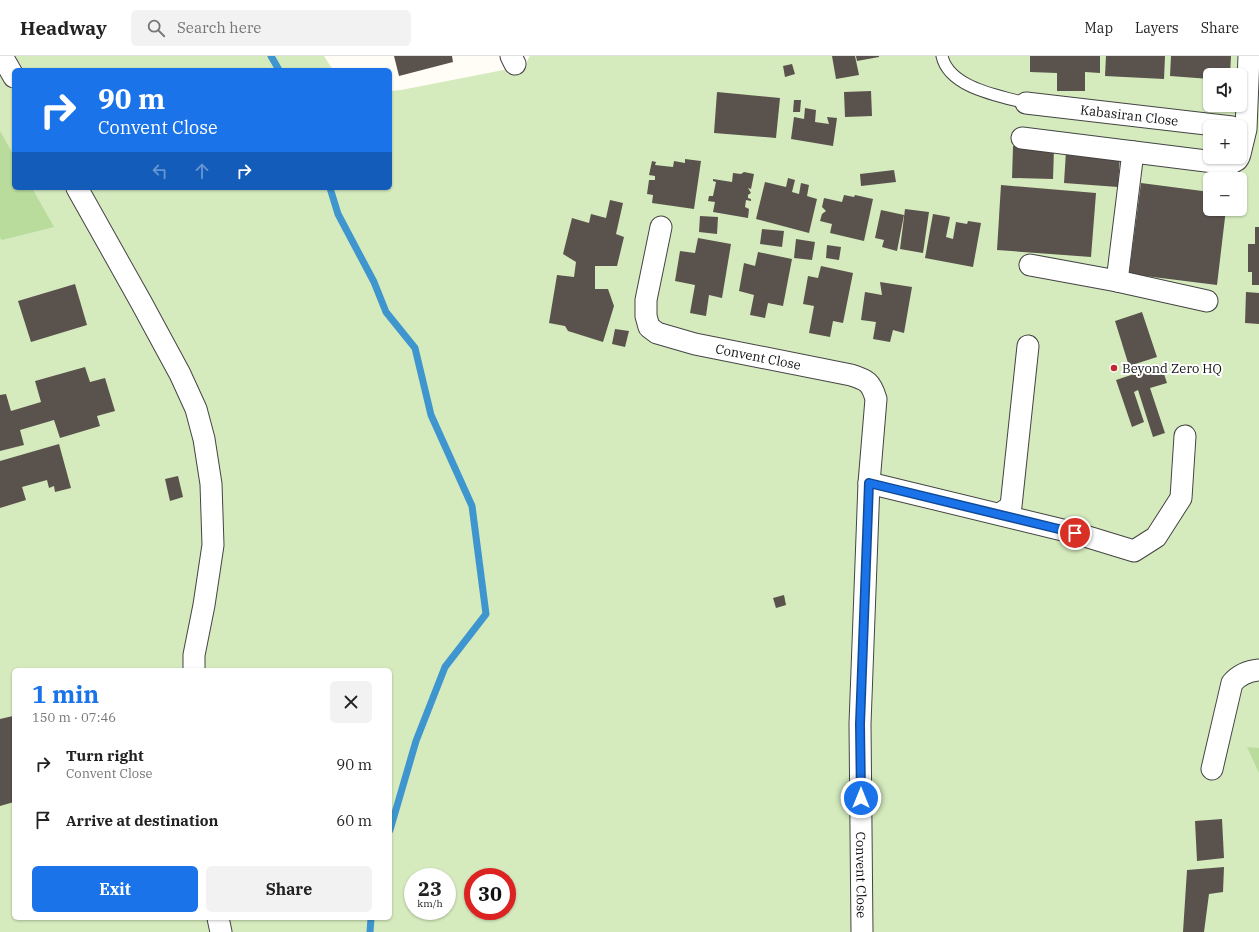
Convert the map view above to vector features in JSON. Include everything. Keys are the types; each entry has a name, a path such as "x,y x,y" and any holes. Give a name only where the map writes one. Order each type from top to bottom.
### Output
{"street":[{"path":"2,56 12,74"},
{"path":"1245,120 1249,56"},
{"name":"Kabasiran Close","path":"1026,103 1203,123"},
{"path":"1022,138 1203,161"},
{"path":"1117,281 1133,152"},
{"path":"78,190 180,374 196,408 204,438 211,484 213,545 204,605 194,655 194,668"},
{"name":"Convent Close","path":"661,227 646,300 646,316 649,327 657,333 695,344 851,375 865,379 873,388 876,399 869,483 860,724 862,932"},
{"path":"1030,265 1117,281 1207,301"},
{"path":"1000,514 1011,506 1028,346"},
{"path":"869,483 1075,533 1134,551 1156,537 1181,498 1185,436"},
{"path":"1212,769 1232,683 1236,678 1244,673 1252,670 1259,670"},
{"path":"218,920 221,932"}],"lane":[{"path":"942,56 949,71 971,87 1026,103"}],"green space":[{"path":"0,56 324,56 332,68 12,68 12,190 392,190 392,91 524,66 530,56 1259,56 1259,932 0,932"},
{"path":"0,131 12,152 12,190 33,190 54,227 2,240 0,238"},
{"path":"1247,747 1259,748 1259,773"}],"building":[{"path":"394,56 452,56 453,62 399,76"},
{"path":"832,56 855,56 859,75 836,79"},
{"path":"856,56 879,56 879,57 857,61"},
{"path":"1030,56 1100,56 1100,73 1085,72 1085,91 1057,91 1057,73 1030,72"},
{"path":"1106,56 1165,56 1164,79 1105,76"},
{"path":"1171,56 1231,56 1230,68 1203,68 1203,78 1170,76"},
{"path":"792,64 795,74 785,77 783,66"},
{"path":"871,91 872,116 845,117 844,92"},
{"path":"717,92 780,98 776,138 714,133"},
{"path":"794,100 801,100 800,112 793,112"},
{"path":"805,108 816,110 815,122 829,124 827,117 837,118 833,146 791,139 794,117 804,119"},
{"path":"1013,146 1054,147 1053,179 1012,178"},
{"path":"1066,151 1120,155 1118,187 1064,183"},
{"path":"685,159 701,161 694,209 652,203 653,195 647,194 649,180 655,180 655,176 649,175 652,161 656,162 655,165 673,167 674,161 685,163"},
{"path":"894,170 896,182 861,186 860,174"},
{"path":"744,172 754,174 751,189 748,188 751,193 748,195 748,198 751,199 751,201 746,200 745,207 749,209 748,218 713,212 715,202 708,201 709,196 713,196 716,182 713,181 713,179 732,182 733,173 741,174"},
{"path":"788,178 795,180 792,192 799,194 801,183 809,185 807,196 817,199 809,233 756,219 765,182 786,187"},
{"path":"1141,183 1203,191 1203,216 1225,216 1217,285 1129,274"},
{"path":"1001,185 1096,193 1091,257 997,250"},
{"path":"844,195 854,197 855,195 873,199 864,241 830,233 832,224 820,221 822,214 826,211 822,207 824,198 842,202"},
{"path":"610,200 623,203 616,234 624,237 617,266 595,266 595,289 608,289 614,306 603,342 568,331 565,326 549,323 557,275 574,277 576,262 563,254 572,218 589,223 591,214 606,218"},
{"path":"905,209 929,212 923,253 900,249"},
{"path":"881,210 904,215 897,251 882,247 884,240 875,238"},
{"path":"933,214 950,217 946,237 953,239 956,222 967,224 968,221 981,223 973,267 925,258"},
{"path":"700,216 718,217 717,234 699,232"},
{"path":"1255,227 1259,227 1259,285 1252,285 1252,272 1248,272 1248,244 1255,244"},
{"path":"762,229 784,231 782,247 760,244"},
{"path":"698,238 731,244 722,298 709,295 706,316 690,313 695,285 675,281 680,251 695,253"},
{"path":"796,239 815,242 812,260 794,258"},
{"path":"827,245 841,247 839,260 826,258"},
{"path":"758,252 792,259 783,306 768,303 765,318 750,315 754,295 739,291 744,263 755,266"},
{"path":"821,266 853,273 843,323 833,321 830,337 809,333 814,306 803,304 808,276 818,278"},
{"path":"880,282 912,287 904,333 893,330 890,342 873,339 876,322 861,320 865,292 882,295"},
{"path":"75,284 87,325 31,342 18,301"},
{"path":"1246,292 1259,293 1259,324 1245,323"},
{"path":"1142,312 1157,357 1129,366 1115,321"},
{"path":"615,329 629,331 625,347 612,344"},
{"path":"1161,365 1167,383 1150,388 1165,433 1153,437 1138,390 1134,392 1144,422 1132,427 1116,380"},
{"path":"85,367 90,382 105,378 115,411 97,416 100,426 60,438 54,420 20,430 24,445 0,451 0,395 6,394 11,411 41,402 35,381"},
{"path":"59,444 71,488 55,492 54,486 49,488 47,480 22,487 26,500 0,508 0,461"},
{"path":"178,476 183,497 170,501 165,479"},
{"path":"784,595 786,605 776,608 773,598"},
{"path":"12,716 12,803 0,806 0,719"},
{"path":"1222,819 1224,858 1197,861 1195,821"},
{"path":"1224,867 1223,892 1209,894 1204,932 1183,932 1187,870"}],"waterway":[{"path":"271,56 278,68"},
{"path":"331,190 338,214 374,282 386,312 415,348 431,415 472,506 486,614 445,667 416,741 392,823"},
{"path":"370,932 371,920"}],"place":[{"name":"Beyond Zero HQ","path":"1114,368"}],"route":[{"path":"861,798 860,724 869,483 1075,533"}]}
